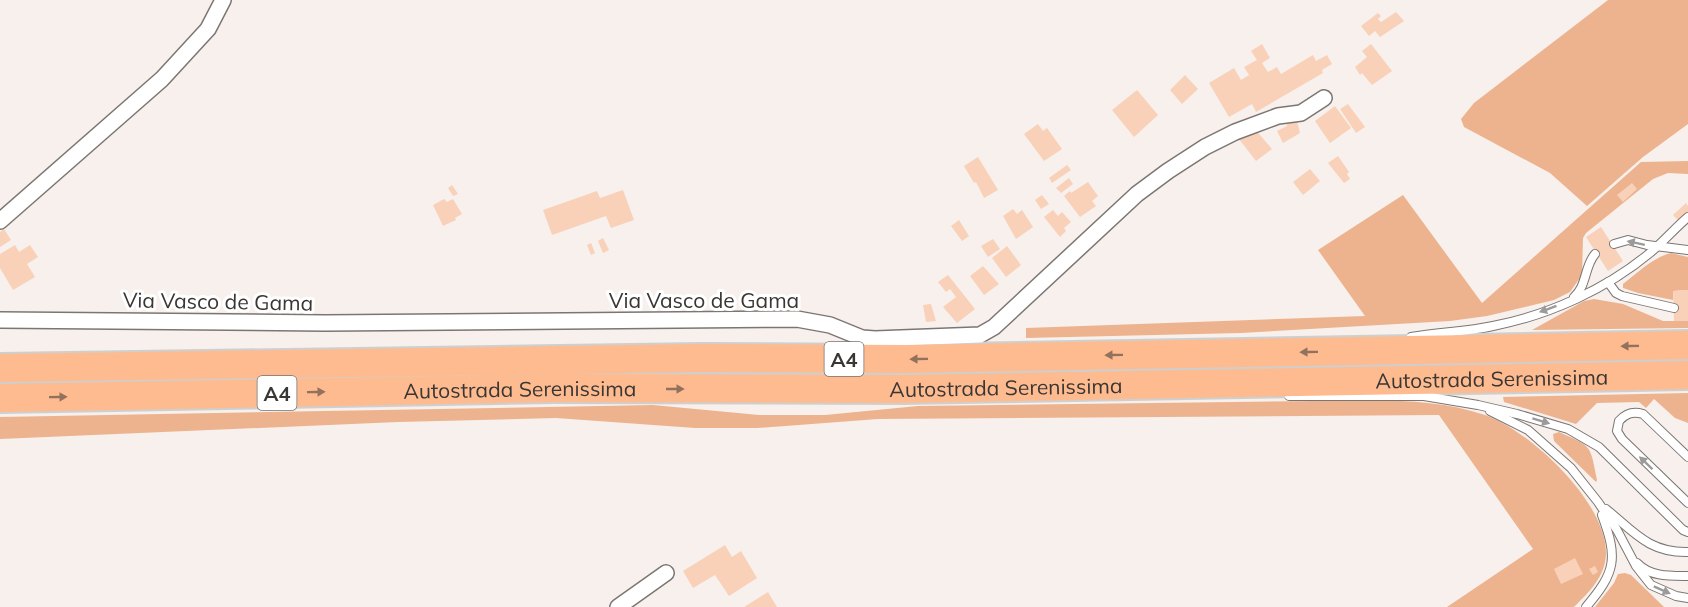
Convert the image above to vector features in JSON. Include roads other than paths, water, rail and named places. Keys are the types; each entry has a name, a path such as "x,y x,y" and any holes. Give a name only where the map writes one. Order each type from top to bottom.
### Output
{"highway":[{"name":"Autostrada Serenissima","path":"0,368 702,358 908,359 1688,345"},
{"name":"Autostrada Serenissima","path":"0,398 554,388 903,389 1688,375"}],"street":[{"path":"0,221 162,79 208,29 222,0"},
{"name":"Via Vasco de Gama","path":"0,320 325,323 797,319 830,325 862,338 980,335 994,327 1137,194 1168,171 1205,147 1235,132 1278,116 1301,112 1324,98"},
{"path":"618,607 666,573"}],"lane":[{"path":"1401,339 1474,330 1508,323 1571,300 1634,266 1688,217"},
{"path":"1614,244 1628,240 1647,245 1688,250"},
{"path":"1571,300 1579,294 1589,261 1595,254"},
{"path":"1608,282 1616,293 1622,296 1674,308"},
{"path":"1344,352 1390,342"},
{"path":"1023,387 1153,394"},
{"path":"1280,396 1424,396 1478,405 1544,421 1584,437 1599,447 1683,530 1688,532"},
{"path":"1478,405 1528,430 1570,468 1598,502 1617,530 1636,566 1651,585 1676,596 1688,598"},
{"path":"1688,457 1643,414 1634,412 1619,421 1617,431 1622,439 1688,503"},
{"path":"1598,502 1655,547 1673,552 1688,552"},
{"path":"1586,607 1607,578 1612,565 1612,546 1598,502"},
{"path":"1626,548 1641,568 1661,575 1688,576"}]}
